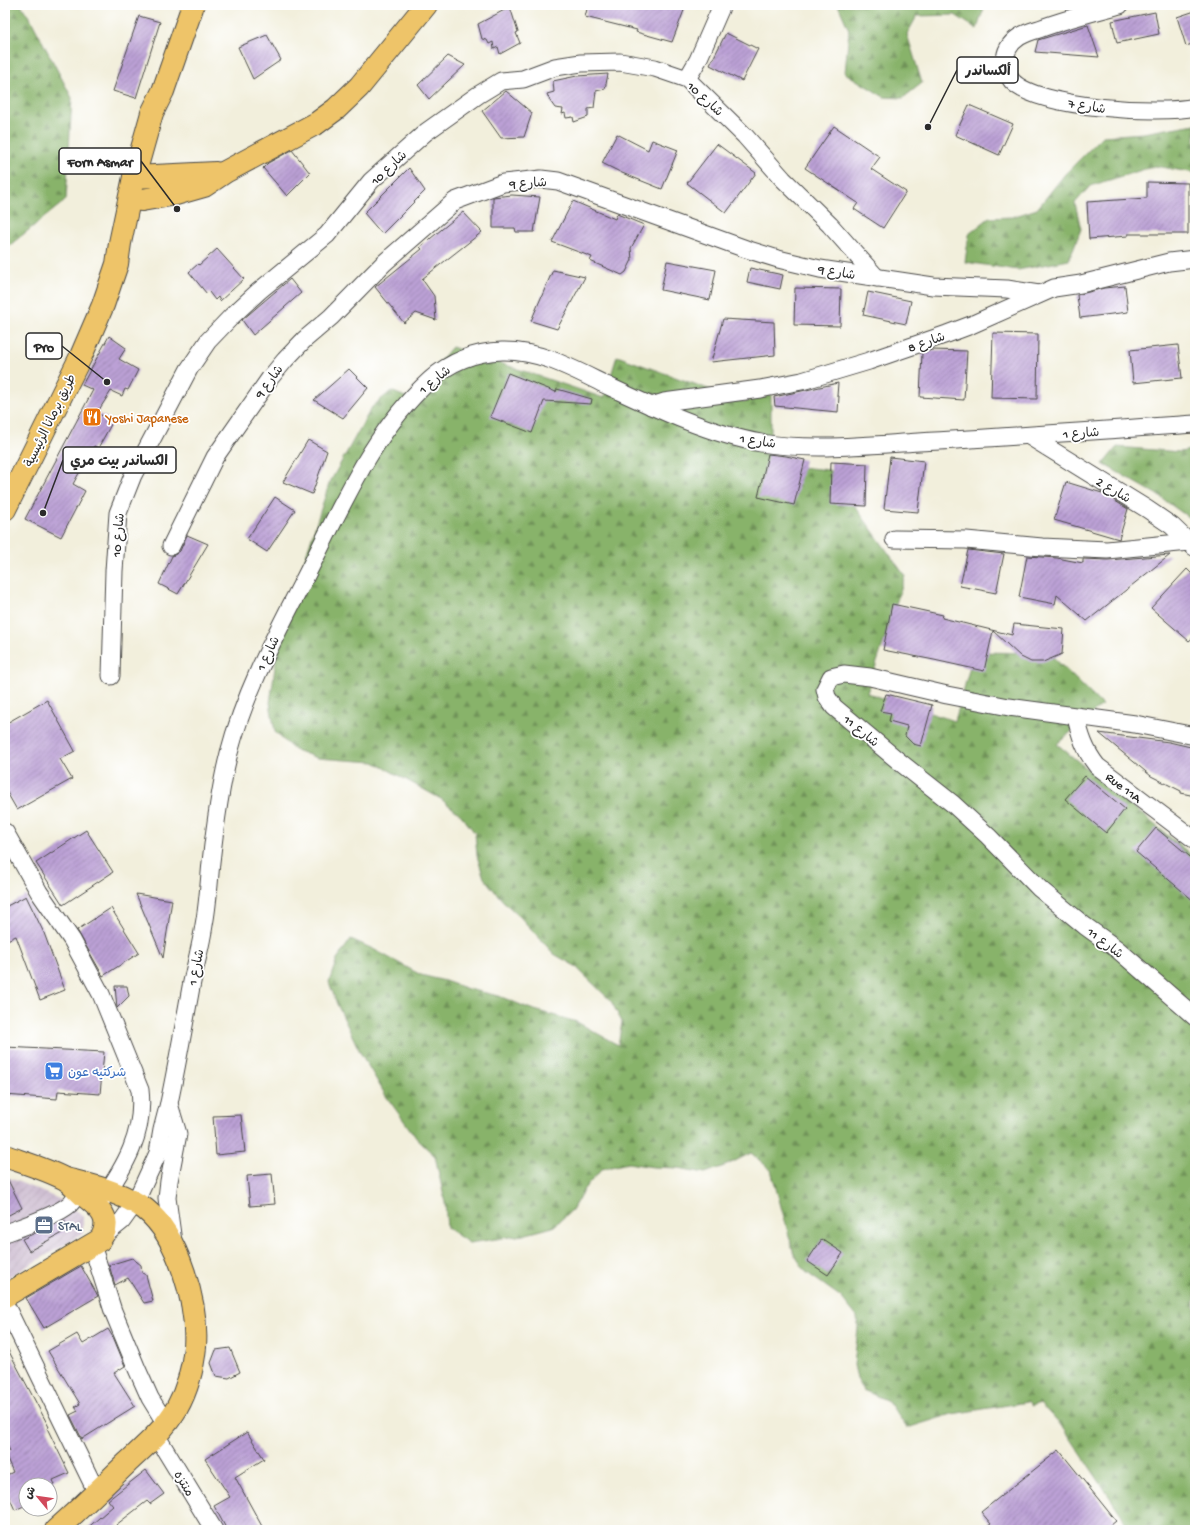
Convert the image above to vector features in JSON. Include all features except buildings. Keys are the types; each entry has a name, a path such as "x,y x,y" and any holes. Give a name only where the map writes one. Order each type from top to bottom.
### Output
{"main road":[{"name":"طريق برمانا الرئيسية","path":"5,509 81,356 103,305 117,264 132,239 136,199 141,177 163,118 163,91 193,5"},
{"path":"136,199 176,194 204,186 226,172 311,127 336,109 359,86 426,5"},
{"path":"141,177 226,172"},
{"path":"5,1156 103,1198 135,1203 146,1209 163,1228 184,1269 194,1324 195,1347 186,1387 178,1407 161,1429 56,1530"},
{"path":"5,1296 97,1241 106,1221 103,1214 103,1198"}],"street":[{"path":"687,79 698,60 722,5"},
{"name":"شارع 7","path":"1120,5 1056,22 1020,36 1012,42 1005,54 1005,65 1008,75 1013,82 1024,89 1046,97 1094,107 1128,110 1185,110 1195,107"},
{"name":"شارع 10","path":"111,676 114,564 118,513 133,475 189,369 208,341 232,316 259,291 327,235 371,181 426,132 478,95 501,81 523,78 555,67 581,63 620,62 655,68 687,79 745,136 783,178 830,225 877,278"},
{"name":"شارع 9","path":"171,546 215,457 258,394 285,360 304,340 331,317 384,263 455,201 503,183 541,179 558,181 732,244 778,259 820,269 933,286 1007,289 1039,294"},
{"name":"شارع 8","path":"651,406 664,402 760,389 802,381 869,361 947,334 971,325 1054,288 1081,284 1156,265 1195,259"},
{"name":"شارع 1","path":"97,1241 122,1221 135,1203 158,1153 205,923 212,854 228,758 241,711 295,596 333,520 372,450 397,416 432,379 445,369 459,361 475,355 488,353 503,351 536,355 560,363 651,406 730,436 762,443 820,447 1029,436 1195,424"},
{"name":"شارع 2","path":"1029,436 1148,509 1172,526 1192,545"},
{"path":"894,539 966,540 1042,547 1107,550 1192,545"},
{"name":"شارع 11","path":"1195,736 1135,724 1076,717 962,698 870,677 844,674 831,677 825,689 834,707 953,804 988,836 1040,889 1085,926 1117,949 1195,1017"},
{"name":"Rue 11A","path":"1076,717 1081,739 1089,755 1097,766 1195,840"},
{"path":"5,832 39,892 72,940 101,994 140,1090 142,1104 137,1136 103,1198"},
{"path":"169,1103 178,1134 168,1181 167,1198 174,1248"},
{"path":"5,1233 46,1217 71,1203 73,1185"},
{"name":"منتزه","path":"97,1241 113,1311 150,1398 161,1429 214,1530"},
{"path":"5,1304 96,1493"}],"shaded area":[{"name":"STAL","path":"5,1176 59,1199 83,1215 83,1234 5,1279"}],"green space":[{"path":"5,5 21,5 31,20 72,98 66,200 5,249"},
{"path":"838,5 985,5 977,29 955,15 917,16 907,34 922,83 903,98 884,97 845,73 849,30"},
{"path":"1195,124 1195,173 1155,166 1090,186 1075,203 1081,229 1069,260 1018,270 965,262 969,234 989,218 1012,217 1037,209 1065,174 1103,136 1143,133"},
{"path":"452,347 604,398 617,356 744,402 771,394 771,464 829,470 905,576 867,693 955,721 974,652 1049,653 1102,705 1057,744 1195,858 1195,1530 1129,1530 1121,1514 1065,1430 1040,1403 1032,1406 1027,1402 952,1414 907,1428 888,1401 863,1390 857,1378 854,1365 858,1328 857,1317 841,1297 806,1272 794,1254 771,1170 751,1153 727,1165 705,1173 678,1168 653,1167 628,1163 602,1169 584,1189 572,1210 553,1227 523,1235 469,1243 447,1228 445,1202 435,1156 417,1139 386,1096 360,1052 337,1004 329,982 337,959 351,939 421,975 468,989 499,996 531,1009 577,1022 618,1045 622,1022 611,1001 575,966 554,954 522,919 502,900 484,878 477,856 475,833 460,814 441,799 374,762 317,758 293,749 275,732 270,703 277,653 282,630 329,484 372,407 391,391 408,398"},
{"path":"1117,447 1180,452 1195,449 1195,522 1156,494 1103,464"}],"place":[{"name":"ألكساندر","path":"928,127"},
{"name":"Forn Asmar","path":"177,209"},
{"name":"Pro","path":"107,382"},
{"name":"Yoshi Japanese","path":"92,417"},
{"name":"الكساندر بيت مري","path":"43,513"},
{"name":"شركتيه عون","path":"54,1071"},
{"name":"STAL","path":"44,1225"}]}
